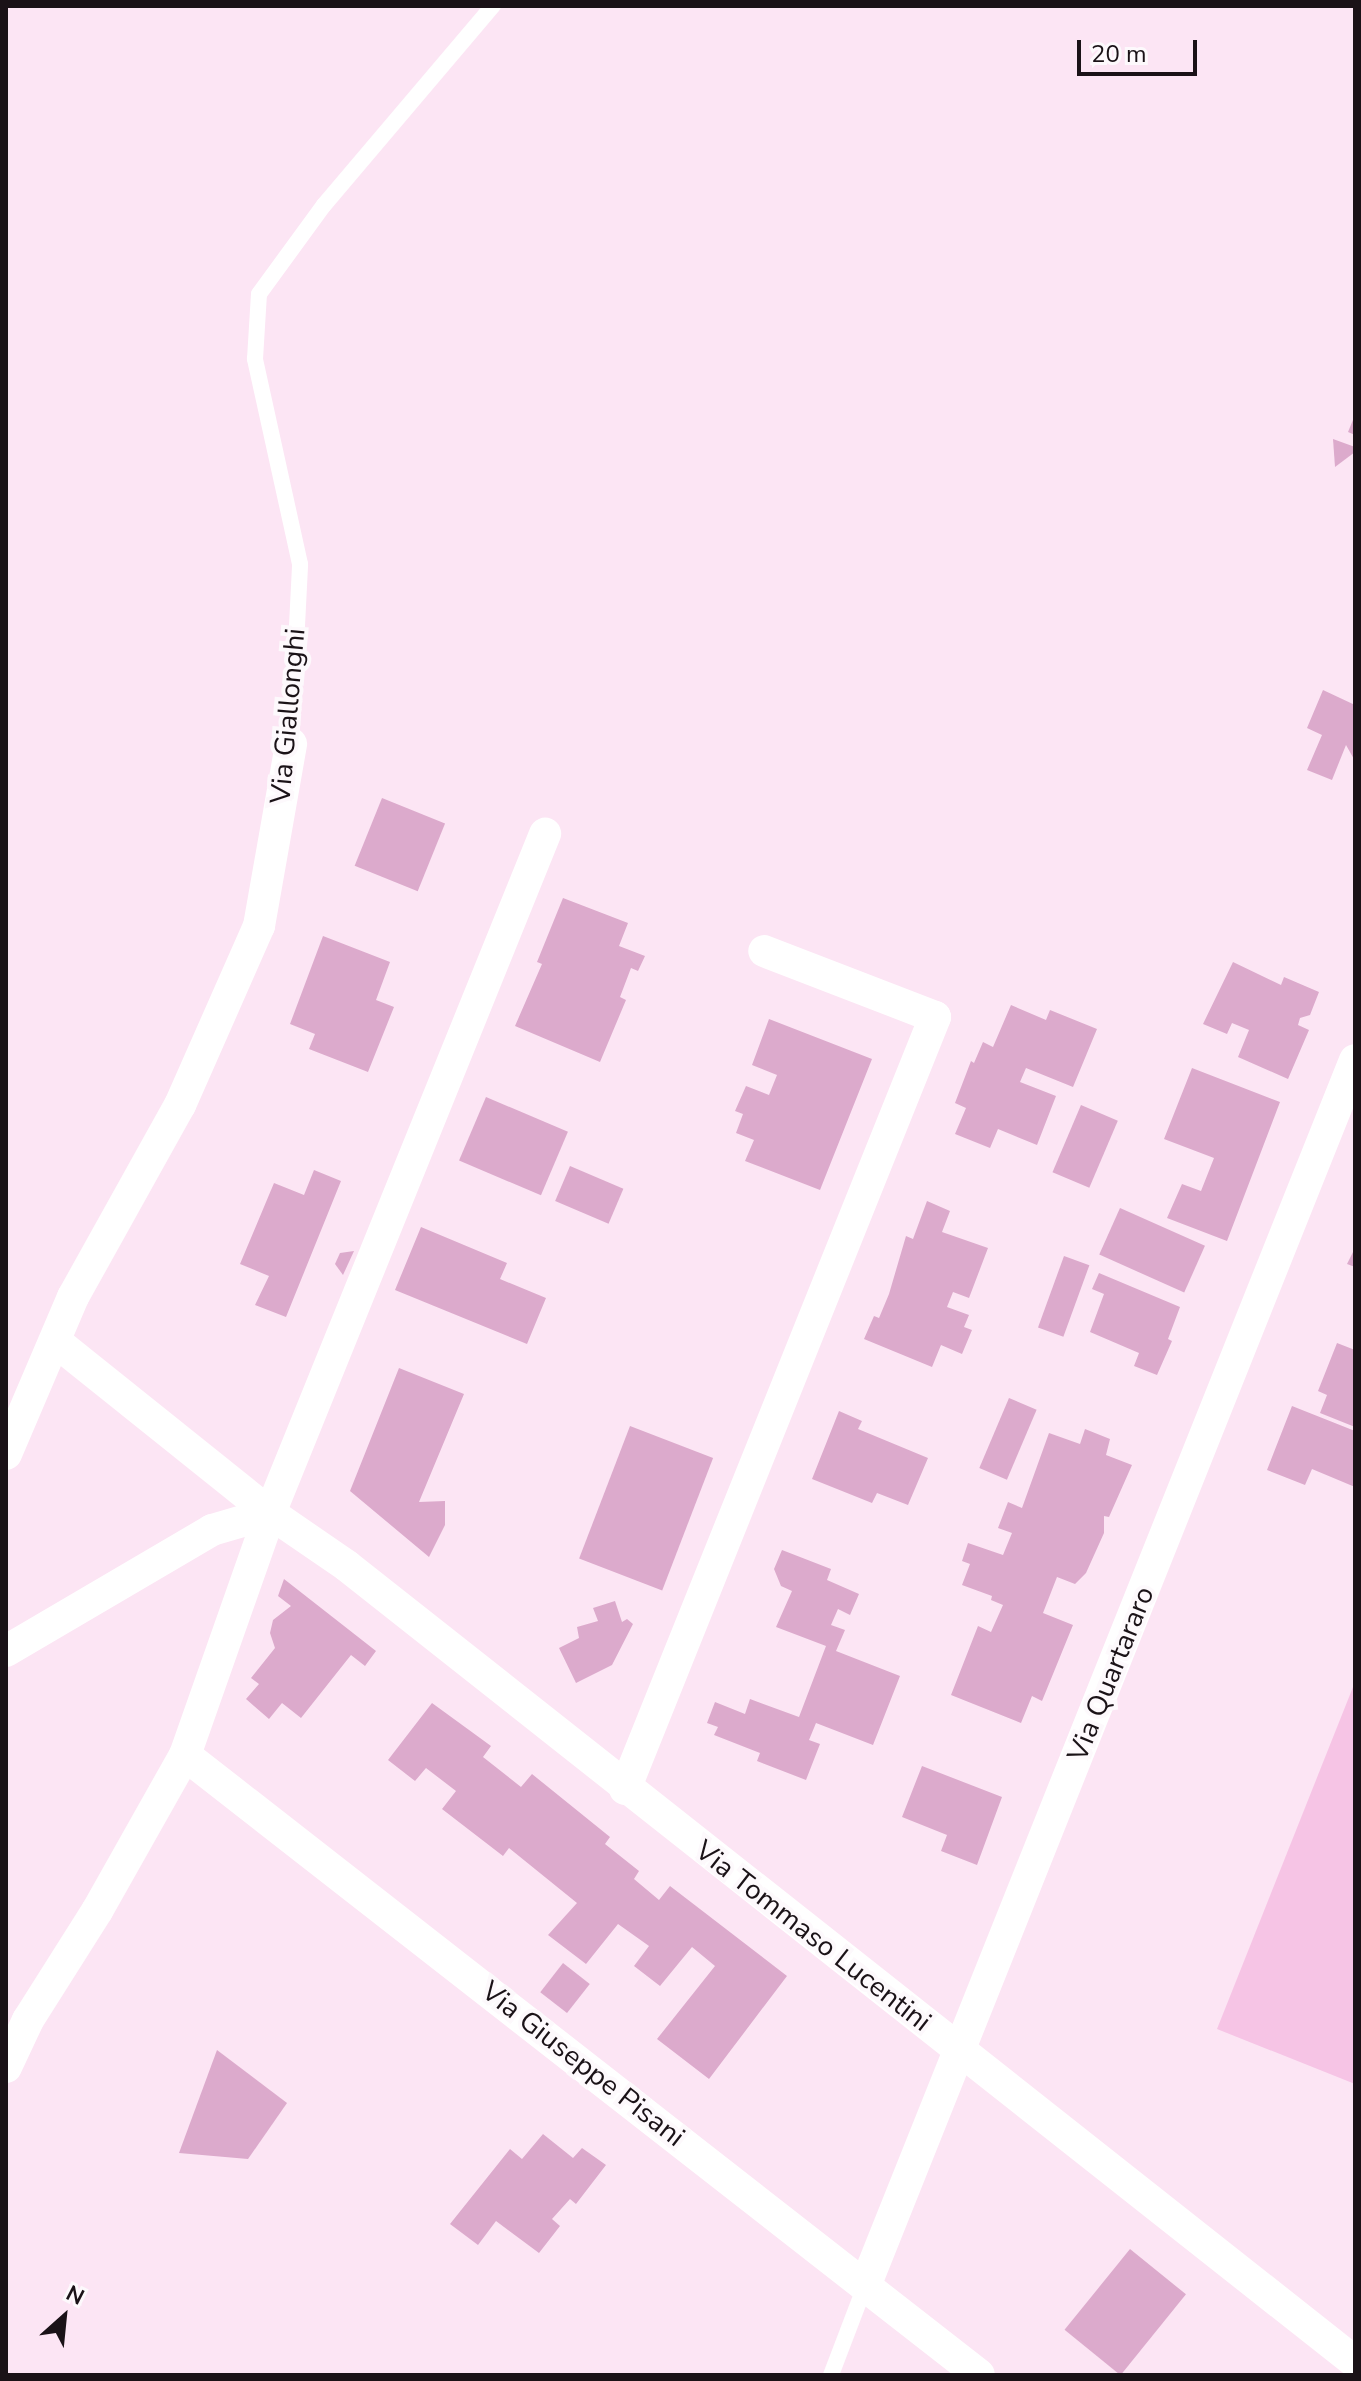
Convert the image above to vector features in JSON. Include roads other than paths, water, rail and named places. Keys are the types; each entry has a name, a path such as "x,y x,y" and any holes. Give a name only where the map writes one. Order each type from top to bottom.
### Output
{"street":[{"name":"Via Giallonghi","path":"6,1454 73,1297 180,1105 259,926 291,744"},
{"path":"6,2067 28,2020 97,1911 185,1755 270,1513 545,834"},
{"path":"625,1789 935,1017 764,951"},
{"name":"Via Quartararo","path":"865,2286 1355,1060"},
{"name":"Via Tommaso Lucentini","path":"55,1341 270,1513 347,1566 625,1789 1355,2362"},
{"path":"6,1651 212,1530 270,1513"},
{"name":"Via Giuseppe Pisani","path":"185,1755 979,2375"}],"lane":[{"name":"Via Giallonghi","path":"291,744 300,564 255,359 259,294 324,205 493,6"},
{"path":"831,2375 865,2286"}]}
